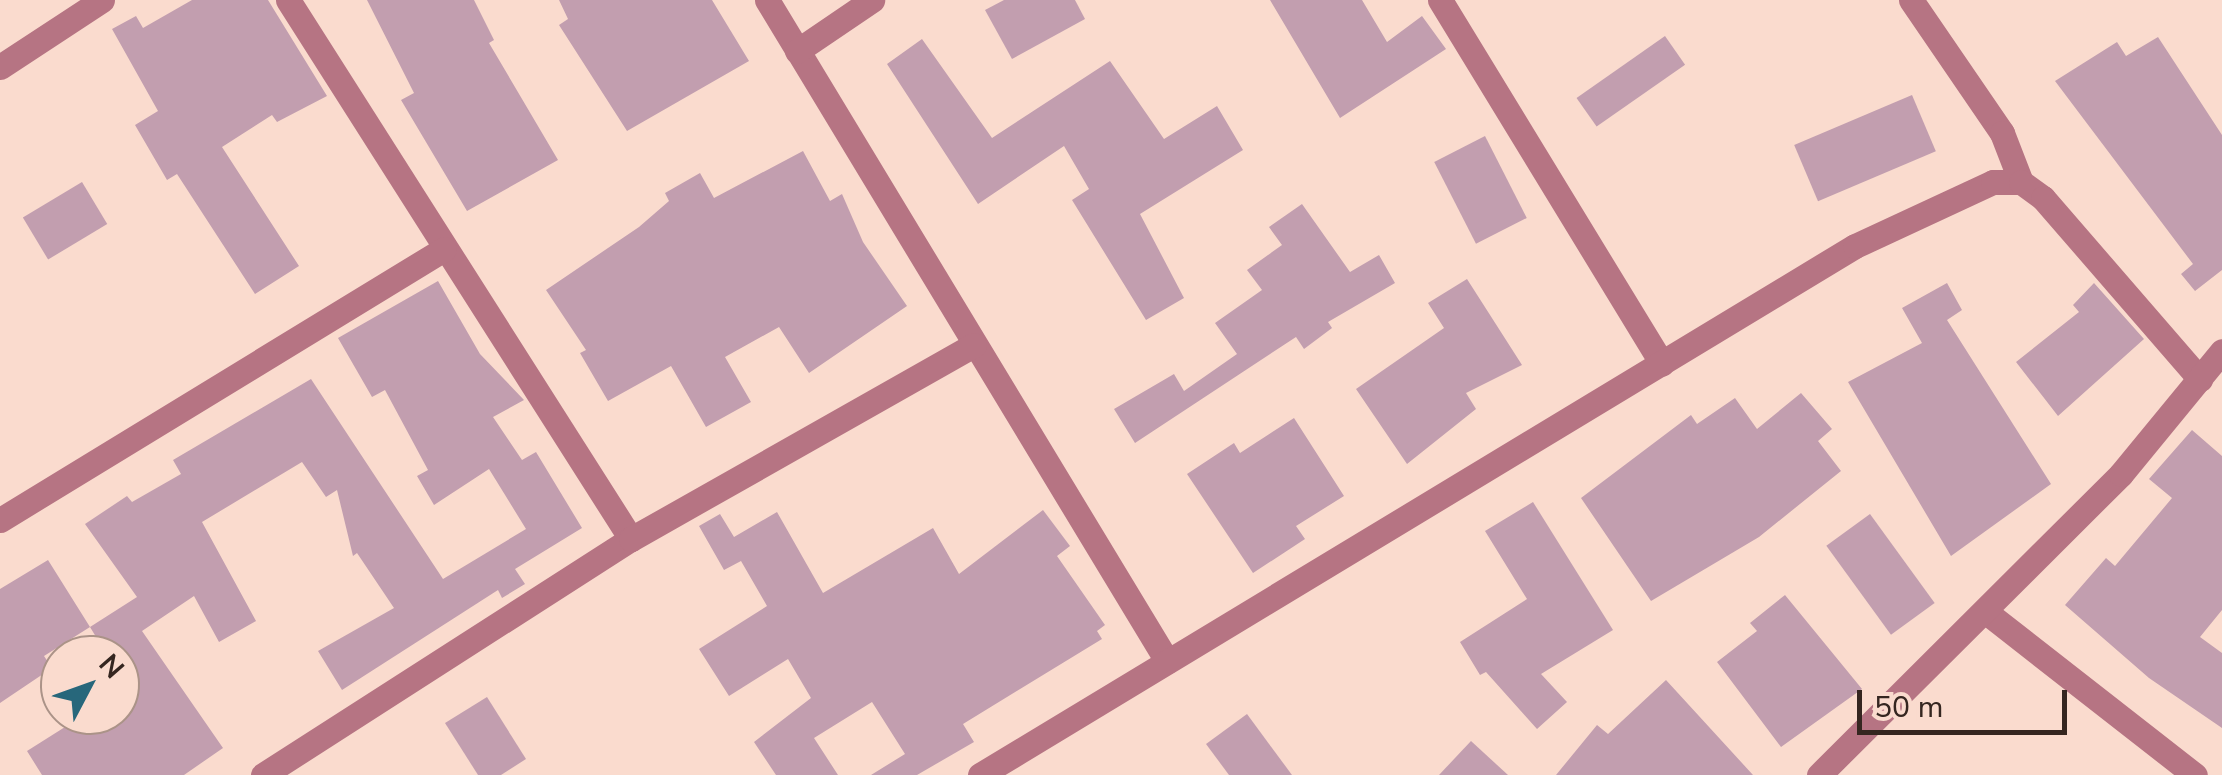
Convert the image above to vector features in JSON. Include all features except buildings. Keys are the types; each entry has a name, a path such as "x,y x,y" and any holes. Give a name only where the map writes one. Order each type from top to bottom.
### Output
{"street":[{"path":"0,68 102,0"},
{"path":"288,0 630,540"},
{"path":"767,0 938,274 974,345 1167,662"},
{"path":"797,51 872,0"},
{"path":"1440,0 1662,363"},
{"path":"1910,0 2002,133 2021,182 2043,198 2200,379"},
{"path":"980,775 1854,246 1993,182 2021,182"},
{"path":"0,520 444,250"},
{"path":"262,775 630,540 974,345"},
{"path":"1819,775 2121,474 2222,351"},
{"path":"1986,612 2196,775"}]}
